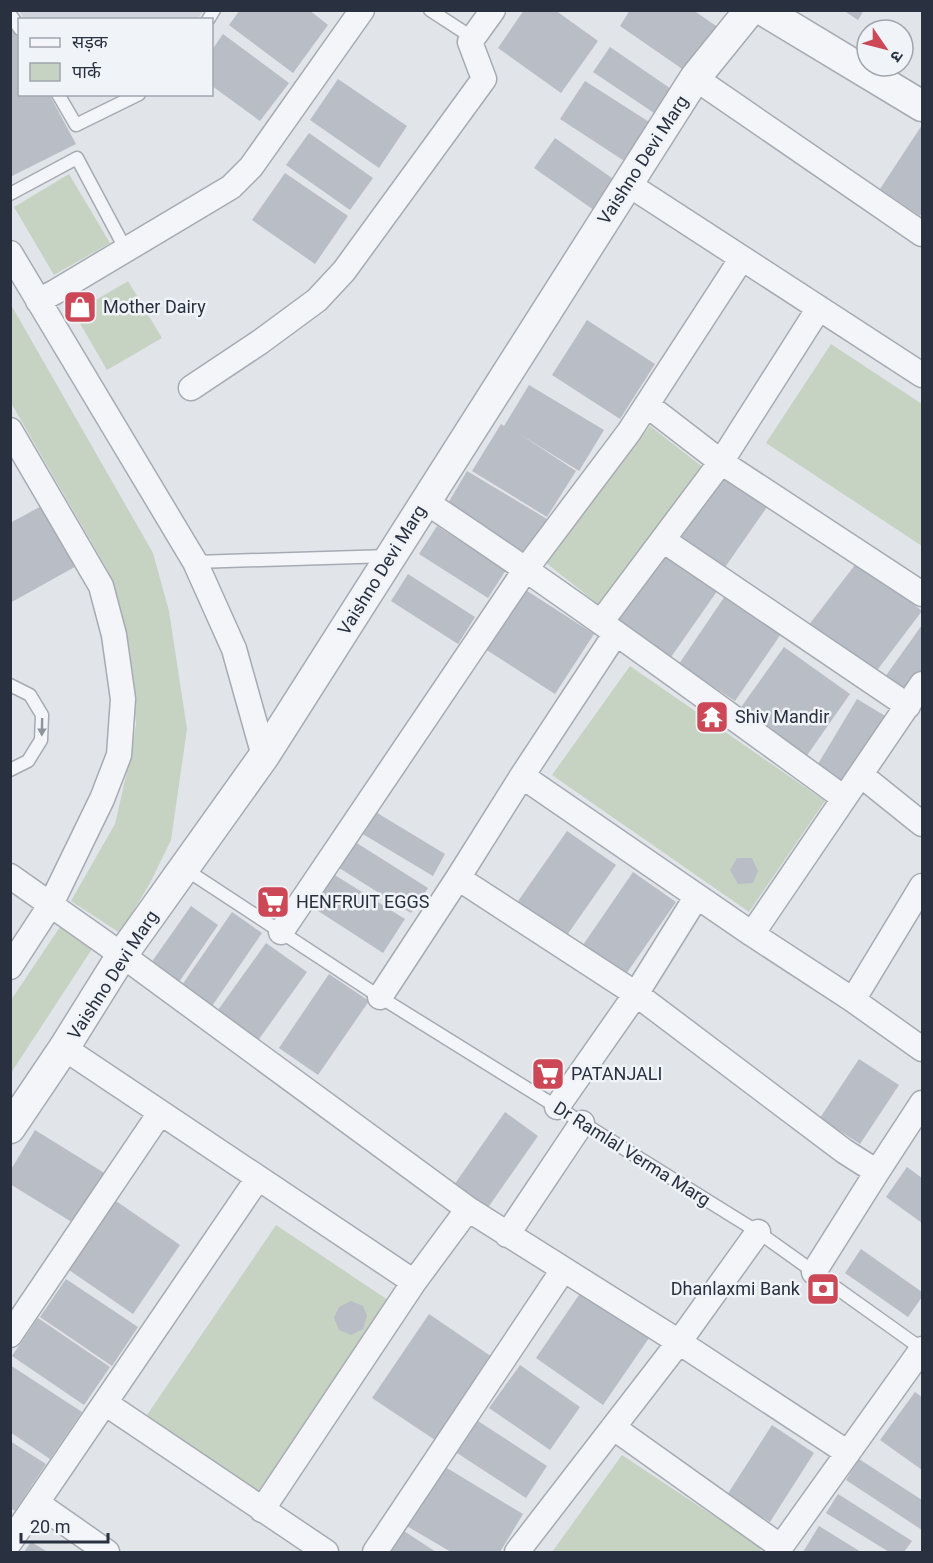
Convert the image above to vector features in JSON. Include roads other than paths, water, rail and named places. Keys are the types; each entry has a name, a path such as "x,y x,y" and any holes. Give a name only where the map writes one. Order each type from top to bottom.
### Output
{"street":[{"path":"38,301 231,187 251,167 362,10"},
{"path":"191,388 317,300 344,271 484,79 470,42 493,10"},
{"name":"Vaishno Devi Marg","path":"10,1128 122,956 264,756 695,78 750,10"},
{"path":"763,10 922,106"},
{"path":"695,78 922,234"},
{"path":"628,184 922,375"},
{"path":"10,253 195,562 234,649 264,756"},
{"path":"281,932 526,569 647,405 742,258"},
{"path":"380,997 522,776 663,540 721,462 819,308"},
{"path":"647,405 721,462 922,594"},
{"path":"10,430 101,586 114,635 123,699 119,755 102,799 51,904 10,967"},
{"path":"426,502 526,569 844,798"},
{"path":"663,540 908,706"},
{"path":"752,934 922,684"},
{"path":"861,775 922,824"},
{"path":"522,776 752,934 854,1000 922,1049"},
{"path":"10,876 468,1209 679,1342 848,1453"},
{"path":"458,878 636,994 844,1151 877,1172"},
{"path":"854,1000 922,885"},
{"path":"557,1107 636,994 697,896"},
{"path":"64,1048 414,1282"},
{"path":"814,1272 922,1103"},
{"path":"10,1335 160,1113"},
{"path":"507,1235 582,1123"},
{"path":"10,1542 258,1178"},
{"path":"262,1510 414,1282 468,1209"},
{"path":"517,1552 679,1342 758,1232"},
{"path":"375,1552 563,1270"},
{"path":"614,1428 779,1550 922,1349"},
{"path":"105,1403 326,1552"},
{"path":"37,1503 107,1552"}],"lane":[{"path":"430,10 473,38"},
{"path":"59,96 76,125 135,96"},
{"path":"10,194 77,158 126,250"},
{"path":"195,562 391,556"},
{"path":"10,685 30,695 42,715 41,740 28,761 10,770"},
{"name":"Dr Ramlal Verma Marg","path":"185,869 380,997 758,1232 922,1349"}],"place":[{"name":"Mother Dairy","path":"80,307"},
{"name":"Shiv Mandir","path":"712,717"},
{"name":"HENFRUIT EGGS","path":"273,902"},
{"name":"PATANJALI","path":"548,1074"},
{"name":"Dhanlaxmi Bank","path":"823,1289"}]}
